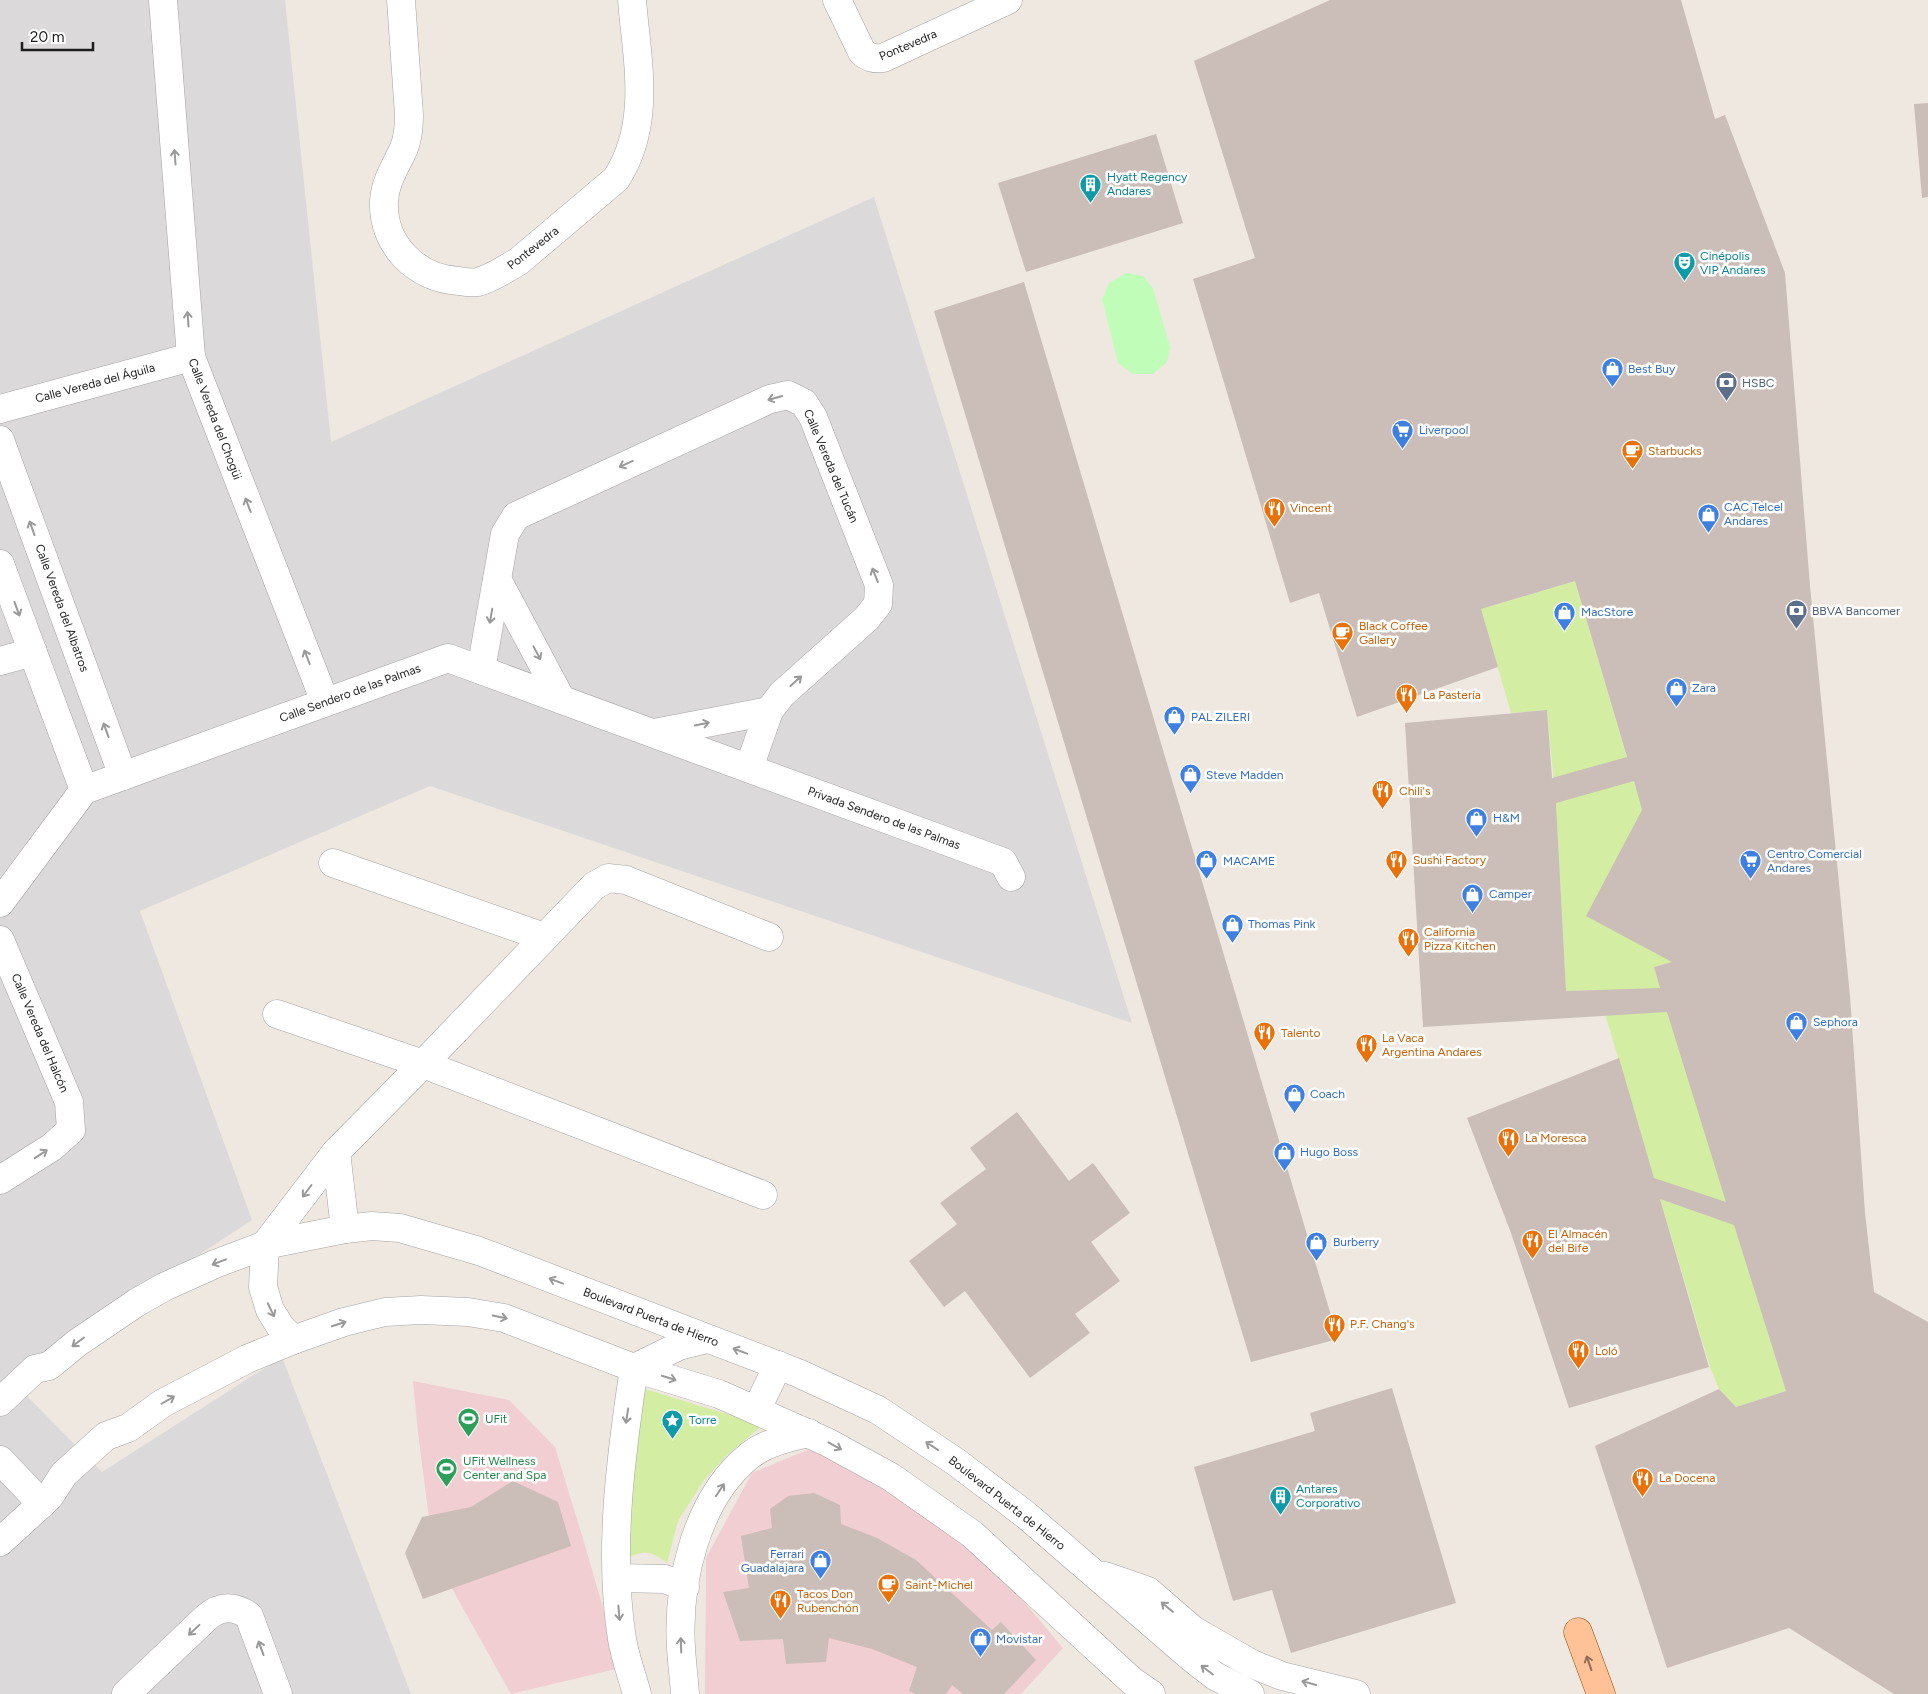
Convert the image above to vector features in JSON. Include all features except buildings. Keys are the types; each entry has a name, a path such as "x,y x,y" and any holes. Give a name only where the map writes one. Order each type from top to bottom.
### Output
{"main road":[{"path":"1578,1632 1601,1694"}],"street":[{"name":"Calle Vereda del Chogüi","path":"163,0 191,358 325,702"},
{"name":"Pontevedra","path":"400,0 409,115 408,131 404,148 386,186 385,218 396,247 420,270 438,279 477,282 501,272 519,261 616,178 627,163 634,143 640,99 632,0"},
{"name":"Pontevedra","path":"837,0 862,52 868,57 875,59 883,58 1008,0"},
{"name":"Calle Vereda del Águila","path":"0,409 191,358"},
{"name":"Calle Vereda del Tucán","path":"481,670 505,534 516,516 770,399 788,395 804,403 813,417 879,584 878,604 866,619 782,694 769,711 749,768"},
{"name":"Calle Vereda del Albatros","path":"0,440 123,776"},
{"path":"0,564 84,790 0,904"},
{"path":"498,579 561,699"},
{"path":"0,661 33,652"},
{"name":"Calle Sendero de las Palmas","path":"84,790 448,658 749,768"},
{"path":"654,734 769,711"},
{"name":"Privada Sendero de las Palmas","path":"749,768 1003,862 1011,877"},
{"path":"333,863 544,937"},
{"path":"293,1340 280,1326 270,1310 263,1288 265,1245 336,1152 594,886 608,878 626,880 769,937"},
{"name":"Calle Vereda del Halcón","path":"0,940 70,1102 71,1130 52,1147 0,1180"},
{"path":"278,1014 423,1064 763,1195"},
{"path":"336,1152 345,1229"},
{"name":"Boulevard Puerta de Hierro","path":"0,1402 35,1369 49,1366 109,1320 164,1287 215,1264 265,1245 345,1229 372,1226 400,1228 479,1251 778,1365 878,1410 956,1462 1003,1498 1046,1532 1193,1659 1216,1676 1250,1694"},
{"path":"0,1542 46,1500 64,1474 106,1436 128,1428 163,1403 202,1381 247,1359 344,1322 385,1312 421,1310 468,1312 504,1318 634,1368 719,1394 809,1433 890,1477 972,1534 1132,1681 1151,1694"},
{"path":"634,1368 679,1346 707,1339"},
{"path":"757,1409 778,1365"},
{"path":"0,1413 8,1409 42,1377 49,1366"},
{"path":"634,1368 621,1455 616,1557 622,1639 637,1694"},
{"path":"685,1694 681,1648 681,1616 688,1565 698,1532 713,1500 731,1474 750,1455 772,1443 809,1433"},
{"path":"0,1460 46,1500"},
{"path":"1093,1573 1120,1580 1148,1592 1193,1630 1252,1664 1282,1676 1356,1694"},
{"path":"617,1578 665,1579 685,1586"},
{"path":"126,1694 207,1617 216,1610 234,1608 248,1616 278,1694"}],"shaded area":[{"path":"0,0 285,0 331,442 874,197 1132,1023 430,786 140,911 252,1220 10,1379 102,1472 282,1357 411,1694 0,1694"},
{"path":"413,1381 509,1400 555,1447 620,1668 511,1694 456,1596 433,1549"},
{"path":"810,1449 969,1536 1063,1648 1021,1694 705,1694 706,1558 752,1473"}],"green space":[{"path":"1126,273 1143,276 1153,288 1170,347 1167,362 1153,374 1133,374 1118,363 1102,299 1109,283"},
{"path":"1575,581 1686,958 1654,967 1786,1391 1736,1407 1719,1389 1710,1367 1598,990 1566,991 1556,803 1547,710 1511,713 1481,609"},
{"path":"638,1387 763,1425 729,1453 704,1480 678,1521 667,1563 647,1553 637,1554 625,1559"}],"place":[{"name":"Hyatt Regency Andares","path":"1091,203"},
{"name":"Cinépolis VIP Andares","path":"1684,282"},
{"name":"Best Buy","path":"1612,388"},
{"name":"HSBC","path":"1726,402"},
{"name":"Liverpool","path":"1403,449"},
{"name":"Starbucks","path":"1632,470"},
{"name":"Vincent","path":"1274,527"},
{"name":"CAC Telcel Andares","path":"1708,533"},
{"name":"BBVA Bancomer","path":"1796,630"},
{"name":"MacStore","path":"1565,631"},
{"name":"Black Coffee Gallery","path":"1343,652"},
{"name":"Zara","path":"1676,707"},
{"name":"La Pastería","path":"1407,714"},
{"name":"PAL ZILERI","path":"1175,736"},
{"name":"Steve Madden","path":"1190,794"},
{"name":"Chili's","path":"1383,810"},
{"name":"H&M","path":"1477,837"},
{"name":"Sushi Factory","path":"1397,879"},
{"name":"MACAME","path":"1207,880"},
{"name":"Centro Comercial Andares","path":"1751,880"},
{"name":"Camper","path":"1473,913"},
{"name":"Thomas Pink","path":"1232,943"},
{"name":"California Pizza Kitchen","path":"1408,958"},
{"name":"Sephora","path":"1797,1041"},
{"name":"Talento","path":"1265,1052"},
{"name":"La Vaca Argentina Andares","path":"1366,1064"},
{"name":"Coach","path":"1294,1113"},
{"name":"La Moresca","path":"1509,1157"},
{"name":"Hugo Boss","path":"1284,1171"},
{"name":"El Almacén del Bife","path":"1532,1260"},
{"name":"Burberry","path":"1317,1261"},
{"name":"P.F. Chang's","path":"1334,1343"},
{"name":"Loló","path":"1579,1370"},
{"name":"UFit","path":"469,1438"},
{"name":"Torre","path":"673,1439"},
{"name":"UFit Wellness Center and Spa","path":"447,1487"},
{"name":"La Docena","path":"1643,1497"},
{"name":"Antares Corporativo","path":"1280,1515"},
{"name":"Ferrari Guadalajara","path":"820,1580"},
{"name":"Saint-Michel","path":"889,1604"},
{"name":"Tacos Don Rubenchón","path":"781,1620"},
{"name":"Movistar","path":"980,1658"}]}
